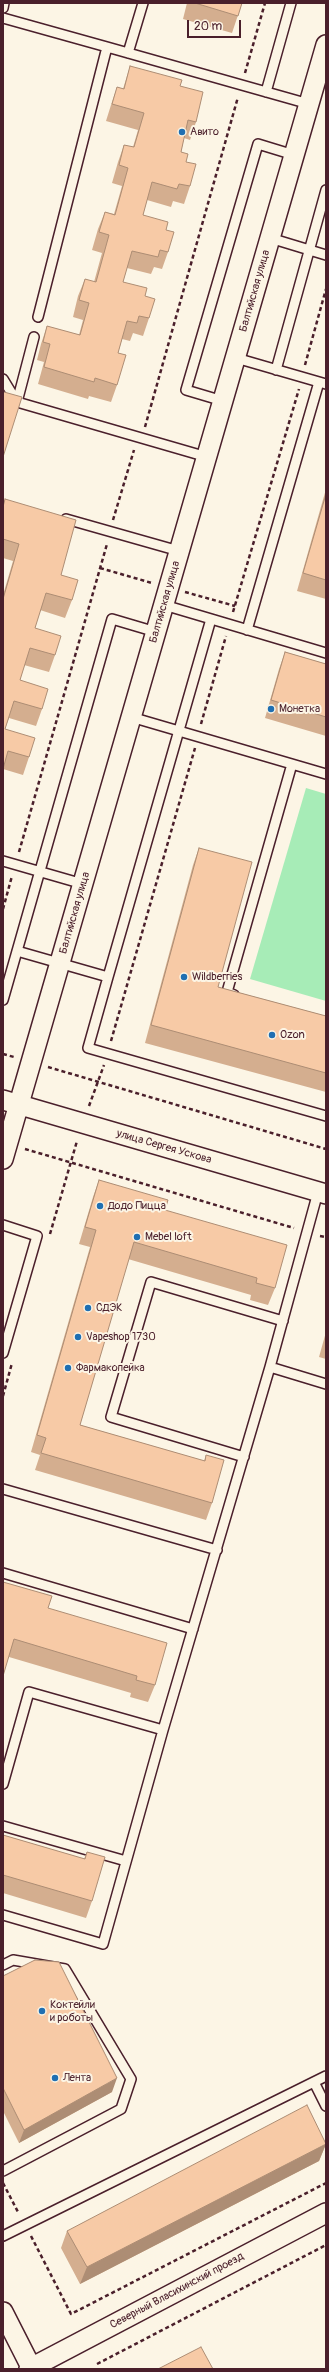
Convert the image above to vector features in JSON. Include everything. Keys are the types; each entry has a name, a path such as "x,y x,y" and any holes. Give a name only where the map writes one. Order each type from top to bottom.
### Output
{"street":[{"name":"Балтийская улица","path":"5,1151 11,1103 32,1062 326,45"},
{"name":"улица Сергея Ускова","path":"11,1103 322,1193"},
{"name":"Северный Власихинский проезд","path":"31,2368 326,2213"},
{"path":"3,2312 31,2368"}],"lane":[{"path":"3,8 4,3"},
{"path":"128,53 143,3"},
{"path":"266,92 291,3"},
{"path":"3,18 309,104"},
{"path":"38,317 107,47"},
{"path":"223,401 186,390 258,144 294,155"},
{"path":"276,370 326,190"},
{"path":"270,238 326,255"},
{"path":"17,402 34,337"},
{"path":"236,358 322,383 247,630"},
{"path":"3,379 17,402 207,457"},
{"path":"53,515 179,551"},
{"path":"164,605 326,653"},
{"path":"3,1000 112,619 156,632"},
{"path":"211,620 88,1048 326,1116"},
{"path":"131,717 326,774"},
{"path":"242,997 227,992 292,764"},
{"path":"3,861 83,884"},
{"path":"17,951 108,977"},
{"path":"3,1915 102,1944 163,1730 270,1367 307,1232 322,1193"},
{"path":"3,1225 37,1236 3,1353"},
{"path":"244,1457 111,1417 151,1282 283,1321"},
{"path":"270,1367 326,1384"},
{"path":"3,1489 217,1550"},
{"path":"3,1573 193,1629"},
{"path":"3,1784 29,1692 163,1730"},
{"path":"3,1826 126,1861"},
{"path":"3,1965 13,1960 65,1969 131,2079 121,2109 3,2171"},
{"path":"3,2236 326,2076"},
{"path":"314,2082 326,2106"}],"path":[{"path":"3,909 132,452 140,446 265,3"},
{"path":"83,1124 107,1054 326,289"},
{"path":"32,1062 326,1149"},
{"path":"5,1151 326,1237"},
{"path":"3,2183 72,2314 326,2183"},
{"path":"97,2364 326,2245"}],"green space":[{"path":"306,788 326,794 326,1001 250,979"}],"building":[{"path":"195,3 242,3 238,16"},
{"path":"130,66 182,80 180,86 203,92 196,122 188,120 181,152 188,154 186,162 196,164 190,186 179,184 177,189 152,182 143,215 168,222 166,230 174,232 168,252 160,250 158,257 132,251 123,282 147,288 145,296 155,299 149,318 139,316 137,323 127,321 118,353 126,355 117,385 95,378 94,382 44,367 50,344 43,342 47,326 80,335 89,303 79,300 85,279 96,282 109,235 99,232 105,212 115,215 128,168 119,165 124,145 134,147 144,113 112,104 117,87 124,89"},
{"path":"3,391 22,397 3,457"},
{"path":"326,494 326,580 303,573"},
{"path":"5,499 76,520 61,575 78,580 72,600 46,593 35,628 61,636 55,655 30,648 20,680 48,689 42,709 14,701 5,729 35,738 29,757 8,751 3,769 3,599 19,544 3,539 3,507"},
{"path":"285,652 326,664 326,717 271,700"},
{"path":"199,848 252,862 218,987 326,1016 326,1073 151,1025"},
{"path":"99,1180 168,1200 165,1210 287,1245 275,1288 256,1283 257,1278 134,1242 80,1425 205,1461 206,1455 224,1460 212,1503 41,1453 46,1438 37,1435 96,1230 85,1227"},
{"path":"3,1582 52,1596 48,1608 167,1643 155,1685 136,1680 137,1676 14,1639 3,1676"},
{"path":"3,1835 85,1859 87,1852 105,1857 92,1901 3,1875"},
{"path":"35,1960 59,1962 117,2078 24,2130 3,2088 3,1976"},
{"path":"307,2105 326,2144 87,2267 67,2231"},
{"path":"201,2347 213,2369 158,2369"}],"place":[{"name":"Авито","path":"182,132"},
{"name":"Монетка","path":"271,709"},
{"name":"Wildberries","path":"184,977"},
{"name":"Ozon","path":"272,1035"},
{"name":"Додо Пицца","path":"100,1206"},
{"name":"Mebel loft","path":"137,1237"},
{"name":"СДЭК","path":"88,1308"},
{"name":"Vapeshop 1730","path":"78,1337"},
{"name":"Фармакопейка","path":"68,1368"},
{"name":"Коктейли и роботы","path":"42,2011"},
{"name":"Лента","path":"55,2078"}]}
